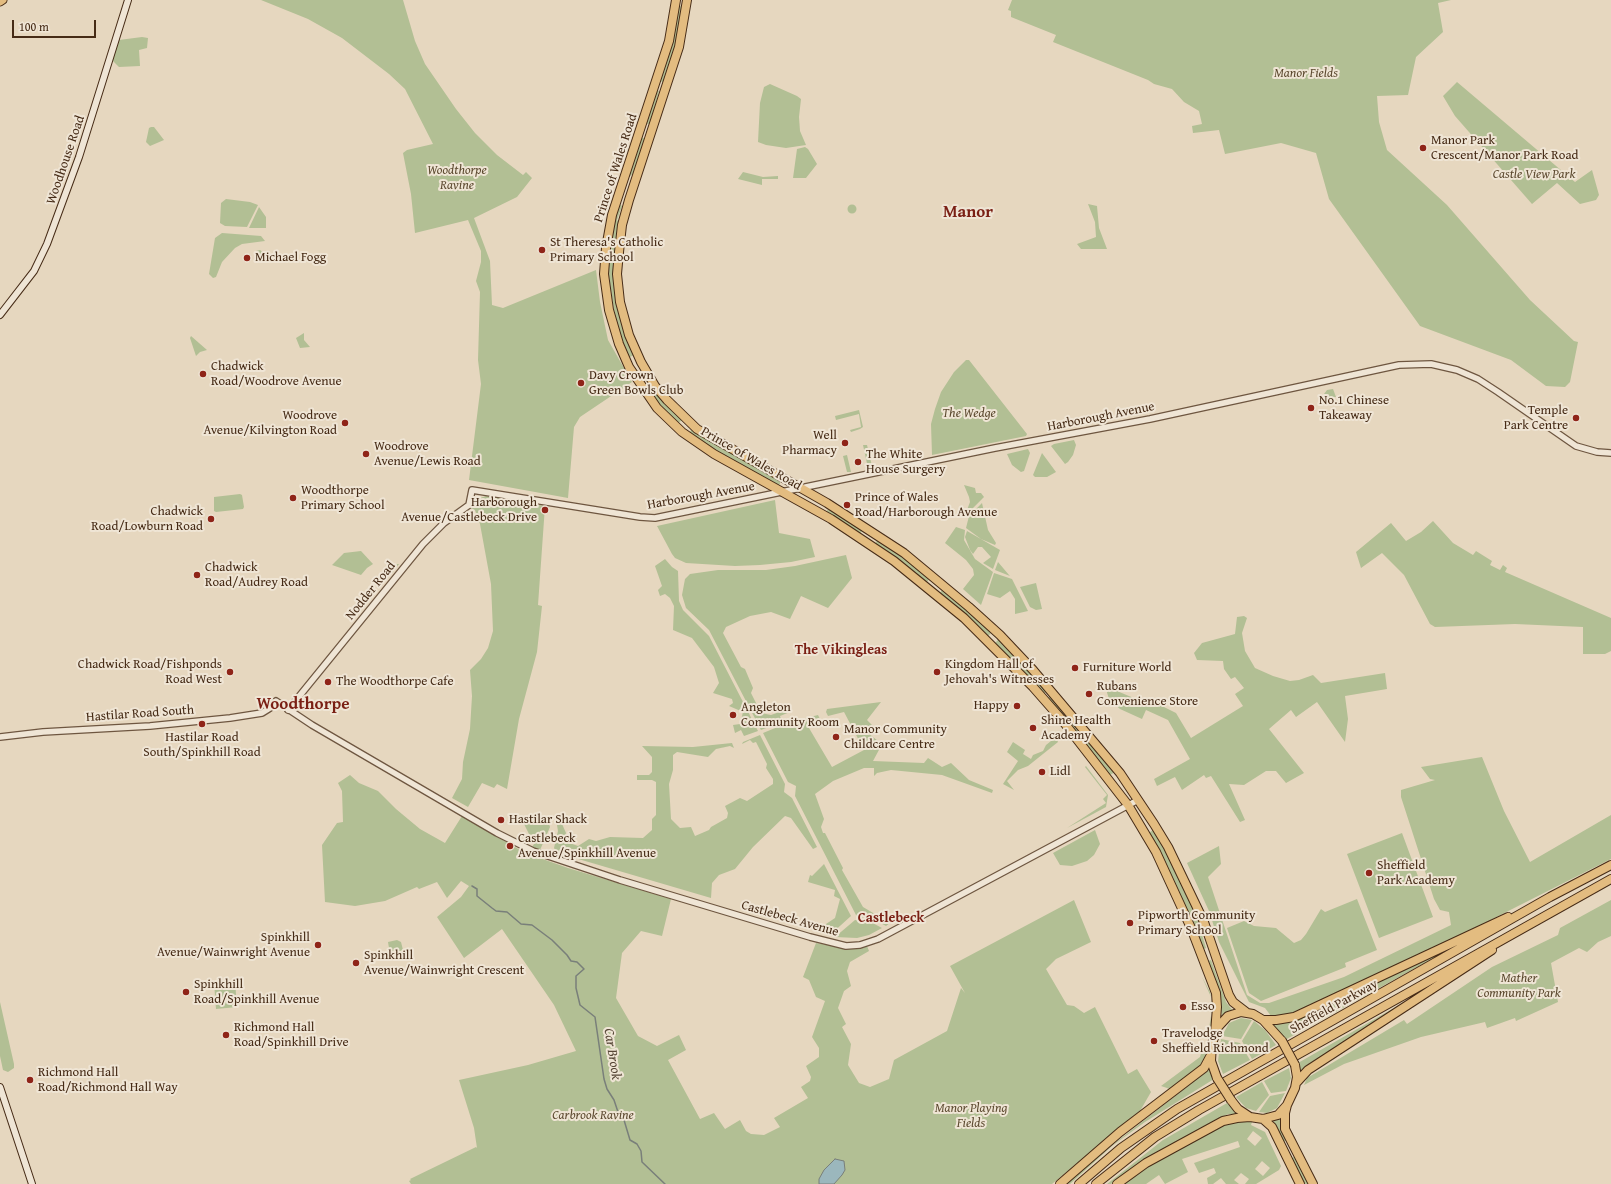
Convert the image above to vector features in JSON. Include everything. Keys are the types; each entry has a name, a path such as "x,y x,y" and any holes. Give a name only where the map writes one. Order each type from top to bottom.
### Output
{"highway":[{"name":"Prince of Wales Road","path":"676,0 669,41 609,227 604,274 609,310 619,344 628,364 657,408 682,432 701,446 785,492 865,541 932,590 987,640 1021,674 1062,720 1128,805 1156,852 1174,887 1205,962 1217,1001 1215,1033"},
{"name":"Prince of Wales Road","path":"687,0 680,47 622,225 617,274 623,314 634,349 662,395 684,418 705,434 802,488 872,532 938,581 1000,635 1070,712 1120,773 1138,800 1168,847 1204,922 1229,995 1233,1002 1246,1012"},
{"path":"865,541 872,532"},
{"name":"Sheffield Parkway","path":"1079,1184 1121,1148 1177,1109 1550,897 1611,865"},
{"name":"Sheffield Parkway","path":"1096,1184 1148,1142 1184,1119 1611,879"},
{"path":"1060,1184 1120,1132 1204,1068 1211,1055 1215,1033 1220,1024 1228,1016 1235,1013 1246,1012 1264,1020 1294,1017 1550,897"},
{"path":"1313,1184 1286,1129 1285,1113 1287,1104 1297,1082 1308,1070 1468,967 1531,924"},
{"path":"1264,1020 1282,1041 1295,1065 1297,1082"},
{"path":"1211,1055 1217,1078 1238,1109 1250,1117"},
{"path":"1117,1184 1146,1163 1223,1121 1250,1117 1263,1119 1278,1115 1287,1104"},
{"path":"1263,1119 1272,1127 1300,1184"}],"main road":[{"name":"Woodhouse Road","path":"0,315 34,271 48,244 79,157 128,0"},
{"path":"0,1087 32,1184"}],"street":[{"name":"Harborough Avenue","path":"472,490 651,518 785,492 998,447 1150,419 1399,365 1431,364 1457,370 1478,379 1576,446 1597,452 1611,453"},
{"name":"Nodder Road","path":"288,710 423,544 444,523 469,505 472,490"},
{"name":"Hastilar Road South","path":"0,737 230,718 262,713 268,710 276,701 288,710"},
{"name":"Castlebeck Avenue","path":"288,710 497,833 533,851 565,863 833,944 852,946 866,944 878,939 1128,805"},
{"path":"1128,805 1138,800"}],"green space":[{"name":"Woodthorpe Ravine","path":"261,0 403,0 415,41 425,64 456,109 475,133 497,155 523,175 526,172 532,178 517,197 474,218 490,261 492,305 503,308 596,270 600,302 608,340 632,382 580,417 574,427 568,498 469,480 481,384 478,360 480,292 476,281 481,262 481,251 468,220 415,233 411,194 403,153 407,150 433,144 405,89 389,74 342,38 308,19"},
{"name":"Manor Fields","path":"1012,0 1451,0 1438,3 1443,32 1416,57 1408,95 1377,96 1379,122 1387,150 1447,205 1530,300 1574,341 1578,342 1570,382 1565,387 1546,386 1511,360 1420,326 1329,199 1316,153 1281,143 1225,154 1219,130 1193,133 1192,126 1202,124 1199,111 1184,102 1172,89 1154,84 1148,80 1053,42 1056,35 1011,17 1011,11 1008,10"},
{"path":"679,6 684,7 681,27 665,83 660,81"},
{"path":"142,37 148,38 147,48 139,50 140,66 119,67 112,60 119,40"},
{"name":"Castle View Park","path":"1457,82 1575,182 1592,170 1599,195 1596,200 1580,204 1557,183 1532,204 1455,116 1443,96"},
{"path":"770,84 801,99 799,117 800,131 806,145 786,148 766,145 758,142 760,103 764,87"},
{"path":"656,90 659,91 656,102 658,105 651,125 645,123"},
{"path":"154,127 164,140 150,146 146,142 149,128"},
{"path":"641,137 646,139 635,172 629,177"},
{"path":"805,147 808,149 817,164 806,178 793,178 797,149"},
{"path":"743,172 763,177 778,176 778,179 762,179 762,185 738,179"},
{"path":"226,199 250,202 258,205 247,227 225,226 220,223 221,203"},
{"path":"618,203 622,206 617,220 619,222 614,254 614,278 634,355 628,358 616,323 608,270 608,255"},
{"path":"852,204 857,209 852,214 847,209"},
{"path":"1088,204 1097,206 1099,228 1107,249 1081,249 1077,244 1096,237 1095,222"},
{"path":"259,207 266,217 266,228 249,228"},
{"path":"222,233 261,236 265,241 242,244 235,248 222,262 216,277 213,278 209,274 215,238"},
{"path":"260,250 264,253 265,262 258,262 255,253 256,251"},
{"path":"304,333 304,340 310,347 300,348 296,338"},
{"path":"191,336 207,350 200,352 196,356 190,338"},
{"name":"The Wedge","path":"966,360 969,360 1027,434 1026,436 932,455 931,424 941,392 954,372"},
{"path":"651,385 664,402 682,420 677,424 646,388"},
{"path":"1333,389 1336,397 1326,398 1324,394 1327,390"},
{"path":"859,410 863,427 860,429 851,432 850,430 861,427 859,414 836,420 835,416"},
{"path":"692,428 780,480 780,484 778,485 710,448 689,434"},
{"path":"1074,440 1076,445 1073,455 1065,464 1051,446"},
{"path":"863,445 867,445 872,466 868,468"},
{"path":"1028,449 1030,453 1024,471 1021,472 1012,465 1007,454"},
{"path":"1042,453 1056,472 1047,477 1035,477 1033,475"},
{"path":"847,455 851,472 847,472 843,456"},
{"path":"964,485 975,488 976,493 981,493 984,497 969,512 967,510 970,502"},
{"path":"242,495 243,509 214,511 214,497"},
{"path":"486,496 545,506 538,605 542,606 537,652 519,719 507,789 497,784 494,788 482,783 468,807 452,798 462,779 463,762 470,729 472,696 470,670 481,659 488,648 493,631 491,584 480,524 475,510 471,508 480,498"},
{"path":"775,500 779,533 810,539 815,557 791,562 760,565 735,566 686,563 675,558 657,526"},
{"path":"982,503 988,530 996,543 995,545 981,539 966,528 969,516"},
{"path":"829,507 863,529 860,534 826,513"},
{"path":"1433,521 1453,543 1473,555 1476,551 1492,561 1490,565 1500,570 1503,565 1507,568 1505,572 1611,618 1611,651 1605,654 1583,654 1583,627 1515,624 1435,627 1430,624 1404,575 1382,553 1361,568 1356,552 1391,523 1406,541 1421,532"},
{"path":"956,527 965,530 964,540 975,559 993,572 981,605 963,589 974,575 973,569 966,560 945,543"},
{"path":"967,531 1000,550 993,569 983,563 991,557 982,547 978,547 973,554 970,550 965,537"},
{"path":"878,539 930,578 927,582 875,544"},
{"path":"361,551 373,564 361,575 332,565 344,553"},
{"path":"846,555 852,578 828,608 801,596 790,619 771,612 750,616 726,627 723,633 741,667 745,669 753,688 751,693 761,713 771,715 788,709 790,712 780,716 782,722 761,730 709,630 686,608 682,595 685,579 690,574 718,570 766,570 795,566"},
{"path":"665,559 678,571 679,601 683,610 709,636 758,731 744,736 741,730 735,733 733,725 740,724 743,712 729,706 733,703 732,699 713,693 719,683 714,667 692,638 673,630 674,606 670,598 665,594 660,596 658,590 662,586 655,566"},
{"path":"388,561 393,564 399,564 392,573 390,570"},
{"path":"998,562 1009,575 1010,576 995,570"},
{"path":"994,573 1012,579 1028,611 1015,614 1015,599 1010,591 1000,598 987,594"},
{"path":"1036,583 1042,609 1036,610 1030,607 1020,587"},
{"path":"943,588 993,631 988,636 940,593"},
{"path":"1244,616 1247,618 1242,633 1245,651 1255,668 1273,676 1290,681 1299,680 1313,675 1321,683 1385,673 1387,689 1345,696 1348,719 1345,742 1317,702 1296,717 1291,710 1269,729 1304,773 1286,783 1276,771 1266,771 1244,785 1229,784 1245,820 1240,822 1211,776 1206,778 1204,775 1182,790 1175,777 1157,786 1154,779 1190,759 1168,720 1146,710 1142,719 1120,709 1109,699 1105,686 1148,704 1150,700 1176,713 1191,738 1243,706 1235,694 1244,688 1235,677 1231,679 1224,669 1223,661 1197,660 1194,653 1202,643 1235,634 1237,617"},
{"path":"999,639 1048,690 1044,694 995,643"},
{"path":"1052,694 1115,772 1110,775 1048,698"},
{"path":"881,702 867,720 873,726 868,733 878,741 876,744 880,748 873,761 924,763 928,758 942,767 951,763 969,780 993,790 992,793 942,775 891,770 877,773 874,776 874,768 864,768 833,781 815,794 824,819 821,827 823,833 825,833 843,868 842,870 863,907 890,923 886,926 871,918 858,917 856,915 795,796 796,786 788,782 763,733 790,722 818,715 821,721 809,728 832,767 864,750 844,712 828,716 826,712 827,709"},
{"path":"1061,733 1062,735 1057,740 1058,742 1028,766 1018,770 1007,781 1014,790 1003,784 1018,761 1007,752 1013,742 1025,750 1023,754 1031,759 1033,755 1043,751 1046,745"},
{"path":"760,735 785,784 784,792 792,798 817,847 813,849 791,818 785,816 753,847 735,869 719,875 712,883 711,898 575,858 568,858 557,853 554,848 558,831 556,819 559,817 566,833 565,836 567,842 578,846 589,839 596,841 610,837 643,838 652,830 652,819 656,815 656,782 652,780 637,780 637,775 649,775 652,772 652,757 642,746 693,747 732,743 734,748 730,746 716,749 708,757 677,752 673,755 673,770 669,784 671,819 680,828 691,827 695,836 709,830 711,827 727,818 728,813 725,806 740,798 747,801 773,784 773,779 766,768 767,764 756,742 753,743 750,740 742,744 743,742"},
{"path":"1482,757 1504,811 1530,862 1611,815 1611,859 1449,941 1292,1015 1280,1017 1271,1016 1265,1008 1249,1002 1219,942 1209,911 1187,863 1219,846 1221,864 1208,877 1247,995 1260,1003 1269,1003 1344,977 1451,925 1449,912 1440,910 1434,899 1401,797 1401,790 1435,780 1430,779 1421,767"},
{"path":"1086,766 1108,795 1106,807 1067,828 1106,803 1103,799 1107,795 1085,767"},
{"path":"350,775 359,783 378,791 396,809 420,829 445,843 462,816 520,850 529,852 534,844 524,824 548,821 550,827 537,857 568,868 671,899 662,936 641,931 622,953 616,998 638,1036 657,1046 679,1035 686,1050 668,1060 700,1119 714,1113 725,1129 740,1120 746,1131 751,1134 764,1135 780,1127 774,1118 808,1098 801,1087 810,1081 811,1077 806,1066 819,1057 819,1048 812,1037 825,1001 816,997 809,980 803,977 816,943 850,949 867,946 869,951 850,962 847,971 851,986 844,991 838,1008 846,1024 842,1027 851,1044 848,1065 859,1083 870,1087 889,1079 894,1060 947,1031 961,988 965,993 950,966 1074,900 1091,942 1056,959 1046,969 1067,1005 1074,1006 1084,1013 1095,1007 1128,1074 1137,1069 1151,1092 1140,1111 1052,1184 411,1184 409,1181 411,1180 410,1179 476,1147 477,1148 474,1128 459,1080 528,1065 576,1051 554,1005 502,929 464,958 437,917 461,897 469,886 461,881 447,898 437,882 419,889 417,887 385,901 355,906 325,902 322,845 337,823 343,822 342,791 338,783"},
{"path":"1154,829 1194,908 1206,948 1204,949 1174,880 1149,833"},
{"path":"1095,830 1100,844 1094,855 1087,861 1072,866 1060,865 1053,853"},
{"path":"1402,833 1433,917 1379,938 1347,854"},
{"path":"824,864 851,916 830,935 816,931 818,925 823,926 835,918 840,899 834,896 835,890 808,882 810,875 812,876"},
{"path":"1357,899 1377,950 1345,963 1346,967 1261,1001 1249,993 1227,928 1244,921 1254,926 1276,928 1294,943 1301,940 1306,934 1321,909 1325,912"},
{"name":"Mather Community Park","path":"1611,900 1611,936 1598,942 1587,952 1579,948 1551,963 1558,1002 1516,1021 1515,1018 1487,1028 1485,1022 1421,1037 1344,1064 1304,1085 1307,1078 1404,1020 1407,1024 1492,967 1558,935 1560,928"},
{"path":"855,920 869,921 882,928 869,935 857,938 835,937"},
{"path":"397,940 401,942 403,950 390,954 388,942"},
{"path":"1443,951 1446,951 1285,1040 1272,1024 1292,1022 1304,1017"},
{"path":"1211,960 1226,1002 1233,1011 1222,1018 1220,996 1208,961"},
{"path":"1202,977 1210,992 1211,997"},
{"path":"235,981 237,1007 216,1009 214,982"},
{"path":"1427,989 1306,1066 1299,1073 1298,1063"},
{"path":"0,1002 14,1064 14,1068 8,1072 3,1070 0,1056"},
{"path":"1211,1014 1210,1034 1208,1034"},
{"path":"1241,1018 1252,1020 1241,1039 1222,1036 1229,1023"},
{"path":"1254,1021 1265,1030 1276,1045 1252,1059 1242,1041"},
{"path":"1221,1039 1240,1043 1250,1060 1223,1074 1218,1061"},
{"path":"1202,1050 1206,1051 1205,1059 1200,1067 1170,1089 1161,1086 1200,1057"},
{"path":"1210,1067 1214,1079 1145,1122 1112,1146 1070,1184 1065,1184 1101,1154 1202,1075"},
{"path":"1289,1068 1291,1078 1286,1091 1271,1093 1264,1081"},
{"path":"1262,1082 1269,1095 1256,1111 1246,1108 1236,1097"},
{"path":"1285,1093 1277,1108 1267,1113 1259,1112 1270,1096"},
{"path":"1227,1103 1238,1114 1228,1114 1166,1147 1133,1167 1111,1184 1107,1184 1163,1140"},
{"path":"1280,1117 1286,1140 1284,1142 1273,1120"},
{"path":"1241,1119 1252,1122 1251,1125 1265,1132 1281,1166 1279,1170 1256,1184 1245,1184 1249,1179 1241,1173 1234,1180 1239,1184 1226,1184 1221,1178 1213,1184 1208,1184 1207,1178 1216,1173 1214,1168 1199,1173 1194,1163 1240,1147 1238,1141 1182,1159 1188,1172 1165,1184 1159,1175 1146,1184 1123,1184 1154,1162 1219,1126","holes":["1253,1131 1262,1138 1255,1146 1247,1139","1262,1161 1270,1168 1263,1176 1255,1169"]},
{"path":"1294,1157 1308,1184 1305,1184 1292,1158"}],"water":[{"path":"835,1159 844,1161 845,1170 842,1175 834,1184 819,1184 819,1179 824,1170"}],"waterway":[{"name":"Car Brook","path":"472,886 477,889 477,896 496,911 507,912 521,924 532,925 552,940 571,961 577,962 584,969 576,976 576,988 580,1005 595,1017 604,1079 607,1089 614,1100 620,1118 624,1120 630,1140 637,1144 641,1151 642,1162 665,1184"}],"place":[{"name":"Manor Park Crescent/Manor Park Road","path":"1423,148"},
{"name":"St Theresa's Catholic Primary School","path":"542,250"},
{"name":"Michael Fogg","path":"247,258"},
{"name":"Chadwick Road/Woodrove Avenue","path":"203,374"},
{"name":"Davy Crown Green Bowls Club","path":"581,383"},
{"name":"No.1 Chinese Takeaway","path":"1311,408"},
{"name":"Temple Park Centre","path":"1576,418"},
{"name":"Woodrove Avenue/Kilvington Road","path":"345,423"},
{"name":"Well Pharmacy","path":"845,443"},
{"name":"Woodrove Avenue/Lewis Road","path":"366,454"},
{"name":"The White House Surgery","path":"858,462"},
{"name":"Woodthorpe Primary School","path":"293,498"},
{"name":"Prince of Wales Road/Harborough Avenue","path":"847,505"},
{"name":"Harborough Avenue/Castlebeck Drive","path":"545,510"},
{"name":"Chadwick Road/Lowburn Road","path":"211,519"},
{"name":"Chadwick Road/Audrey Road","path":"197,575"},
{"name":"Furniture World","path":"1075,668"},
{"name":"Chadwick Road/Fishponds Road West","path":"230,672"},
{"name":"Kingdom Hall of Jehovah's Witnesses","path":"937,672"},
{"name":"The Woodthorpe Cafe","path":"328,682"},
{"name":"Rubans Convenience Store","path":"1089,694"},
{"name":"Happy","path":"1017,706"},
{"name":"Angleton Community Room","path":"733,715"},
{"name":"Hastilar Road South/Spinkhill Road","path":"202,724"},
{"name":"Shine Health Academy","path":"1033,728"},
{"name":"Manor Community Childcare Centre","path":"836,737"},
{"name":"Lidl","path":"1042,772"},
{"name":"Hastilar Shack","path":"501,820"},
{"name":"Castlebeck Avenue/Spinkhill Avenue","path":"510,846"},
{"name":"Sheffield Park Academy","path":"1369,873"},
{"name":"Pipworth Community Primary School","path":"1130,923"},
{"name":"Spinkhill Avenue/Wainwright Avenue","path":"318,945"},
{"name":"Spinkhill Avenue/Wainwright Crescent","path":"356,963"},
{"name":"Spinkhill Road/Spinkhill Avenue","path":"186,992"},
{"name":"Esso","path":"1183,1007"},
{"name":"Richmond Hall Road/Spinkhill Drive","path":"226,1035"},
{"name":"Travelodge Sheffield Richmond","path":"1154,1041"},
{"name":"Richmond Hall Road/Richmond Hall Way","path":"30,1080"}],"district":[{"name":"Manor","path":"968,213"},
{"name":"The Vikingleas","path":"841,650"},
{"name":"Woodthorpe","path":"303,705"},
{"name":"Castlebeck","path":"891,918"}],"park label":[{"name":"Carbrook Ravine","path":"593,1116"},
{"name":"Manor Playing Fields","path":"971,1116"}]}
